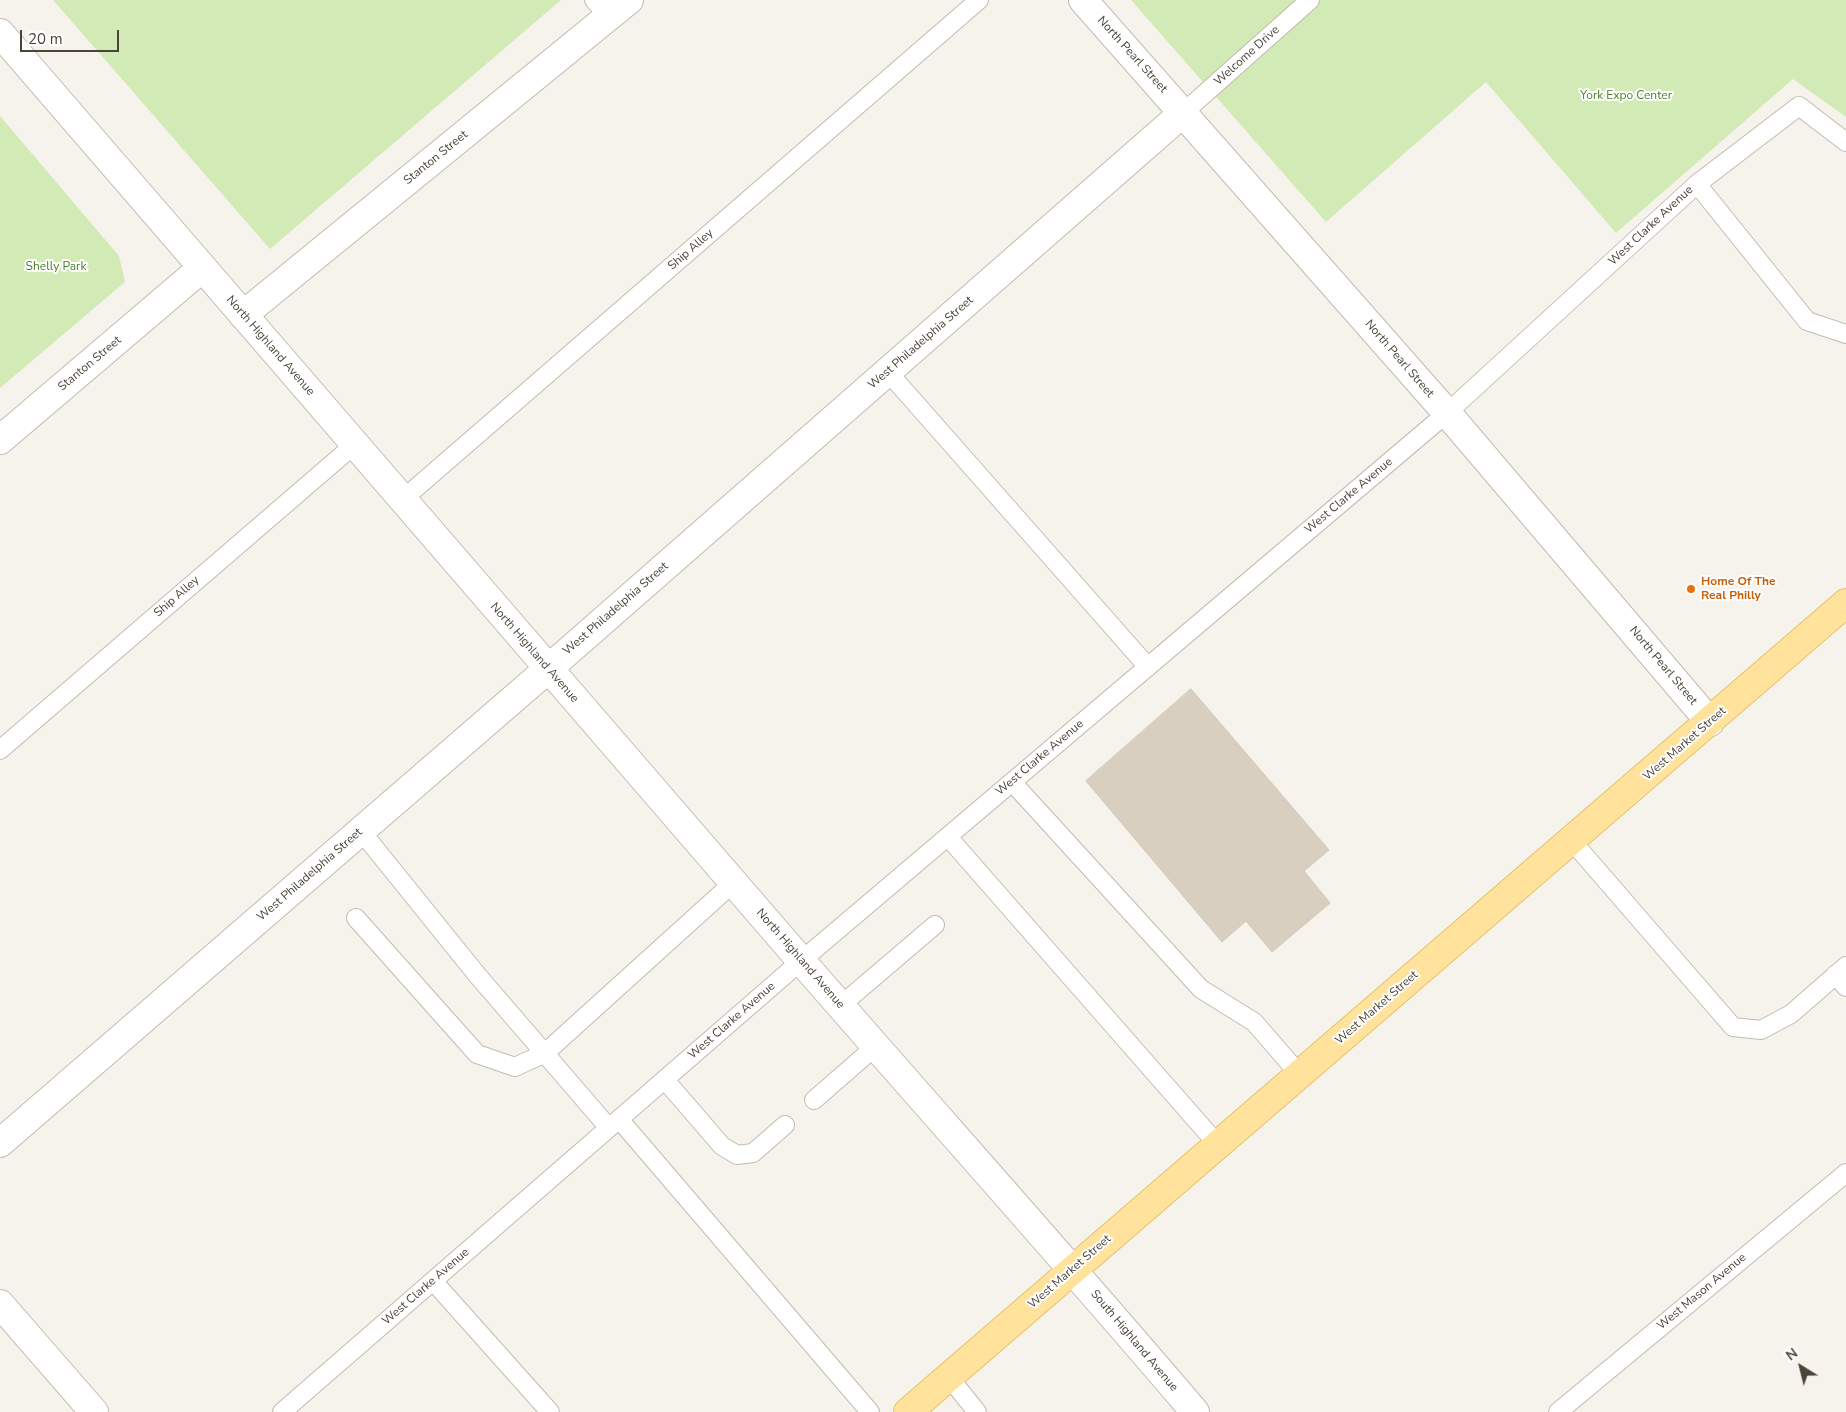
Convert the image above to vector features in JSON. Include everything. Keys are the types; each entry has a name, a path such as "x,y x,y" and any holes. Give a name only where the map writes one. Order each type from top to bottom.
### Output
{"main road":[{"name":"West Market Street","path":"908,1412 1846,604"}],"street":[{"name":"North Pearl Street","path":"1084,0 1447,413 1710,722"},
{"name":"Stanton Street","path":"243,316 611,5"},
{"name":"North Highland Avenue","path":"0,33 733,883 1073,1269"},
{"name":"West Philadelphia Street","path":"0,1142 548,669 1184,112"},
{"name":"Stanton Street","path":"0,440 202,268"},
{"name":"South Highland Avenue","path":"1073,1269 1195,1412"},
{"path":"0,1304 94,1412"}],"lane":[{"name":"Ship Alley","path":"402,500 979,0"},
{"name":"Welcome Drive","path":"1184,112 1310,0"},
{"name":"West Clarke Avenue","path":"282,1412 801,961 1447,413 1697,184 1800,106 1846,142"},
{"path":"1697,184 1807,320 1846,334"},
{"path":"888,372 1148,667"},
{"name":"Ship Alley","path":"0,750 354,444"},
{"path":"1012,782 1201,989 1254,1022 1300,1075"},
{"path":"360,831 478,976 545,1053 614,1123 870,1412"},
{"path":"948,837 1218,1145"},
{"path":"1572,841 1733,1026 1761,1030 1790,1014 1842,976"},
{"path":"356,918 477,1054 515,1067 545,1053 733,883"},
{"path":"840,1006 935,924"},
{"path":"814,1100 876,1046"},
{"path":"665,1080 722,1146 737,1155 753,1153 785,1125"},
{"name":"West Mason Avenue","path":"1558,1412 1846,1173"},
{"path":"433,1281 550,1412"},
{"path":"948,1377 977,1412"}],"green space":[{"path":"53,0 561,0 270,249"},
{"name":"York Expo Center","path":"1131,0 1846,0 1846,117 1793,79 1616,233 1486,82 1326,222"},
{"name":"Shelly Park","path":"0,116 119,256 125,282 0,388"}],"building":[{"path":"1191,689 1329,850 1304,871 1330,903 1272,952 1246,921 1222,942 1086,781"}],"place":[{"name":"Home Of The Real Philly","path":"1691,589"}]}
